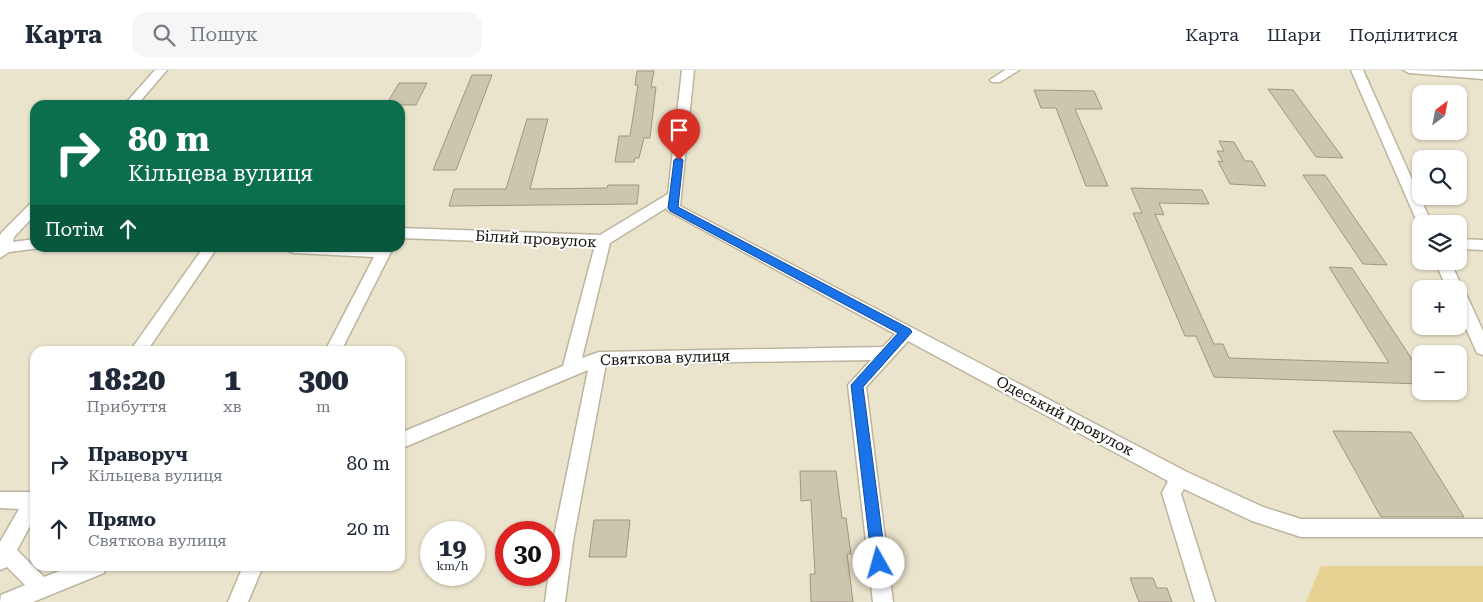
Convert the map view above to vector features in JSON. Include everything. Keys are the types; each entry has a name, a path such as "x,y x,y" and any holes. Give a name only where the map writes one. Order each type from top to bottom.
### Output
{"street":[{"path":"134,100 161,70"},
{"path":"603,240 674,202 688,70"},
{"path":"996,80 1013,70"},
{"path":"1357,70 1422,215"},
{"path":"1409,70 1478,73"},
{"name":"Одеський провулок","path":"674,202 906,332 1180,478 1259,515 1300,528 1483,528"},
{"path":"30,212 7,235 3,250 30,245"},
{"name":"Білий провулок","path":"405,233 603,240 571,368"},
{"path":"1467,244 1483,245"},
{"path":"141,346 207,252"},
{"path":"336,346 385,252"},
{"path":"1467,314 1483,349"},
{"path":"884,602 857,385 906,332"},
{"name":"Святкова вулиця","path":"405,439 571,368 599,358 887,353"},
{"path":"554,602 563,541 599,358"},
{"path":"1180,478 1171,493 1205,602"},
{"path":"0,500 30,500"},
{"path":"30,509 3,556 25,570 41,589"},
{"path":"8,602 85,571"},
{"path":"238,602 251,571"}],"shaded area":[{"path":"1321,566 1483,566 1483,602 1306,602"}],"building":[{"path":"637,71 654,71 651,87 656,87 650,138 644,138 639,158 635,158 634,162 615,162 619,136 630,136 638,85 635,85"},
{"path":"472,75 492,75 456,170 433,170"},
{"path":"399,83 427,83 416,105 405,105 405,100 389,100"},
{"path":"1268,89 1293,90 1343,158 1316,157"},
{"path":"1034,90 1094,91 1102,109 1075,109 1108,186 1086,186 1056,108 1041,108"},
{"path":"527,119 548,119 530,189 607,188 608,185 639,185 637,204 449,206 454,189 506,189"},
{"path":"1219,141 1234,142 1245,161 1252,161 1266,186 1230,184 1218,161 1223,162 1217,151 1224,151"},
{"path":"1303,175 1325,175 1387,265 1363,264"},
{"path":"1131,188 1202,190 1209,204 1159,203 1164,215 1155,214 1214,344 1223,344 1229,358 1389,363 1329,267 1352,268 1412,359 1412,384 1214,377 1196,336 1185,336 1133,213 1142,213"},
{"path":"1333,431 1411,432 1464,517 1381,517"},
{"path":"800,471 836,471 842,518 846,518 851,554 847,554 853,602 811,602 810,574 815,574 811,500 801,501"},
{"path":"594,520 630,520 626,557 589,557"},
{"path":"1130,578 1153,578 1157,588 1167,588 1172,602 1139,602"}],"route":[{"path":"679,160 673,208 906,332 857,385 879,563"}]}
